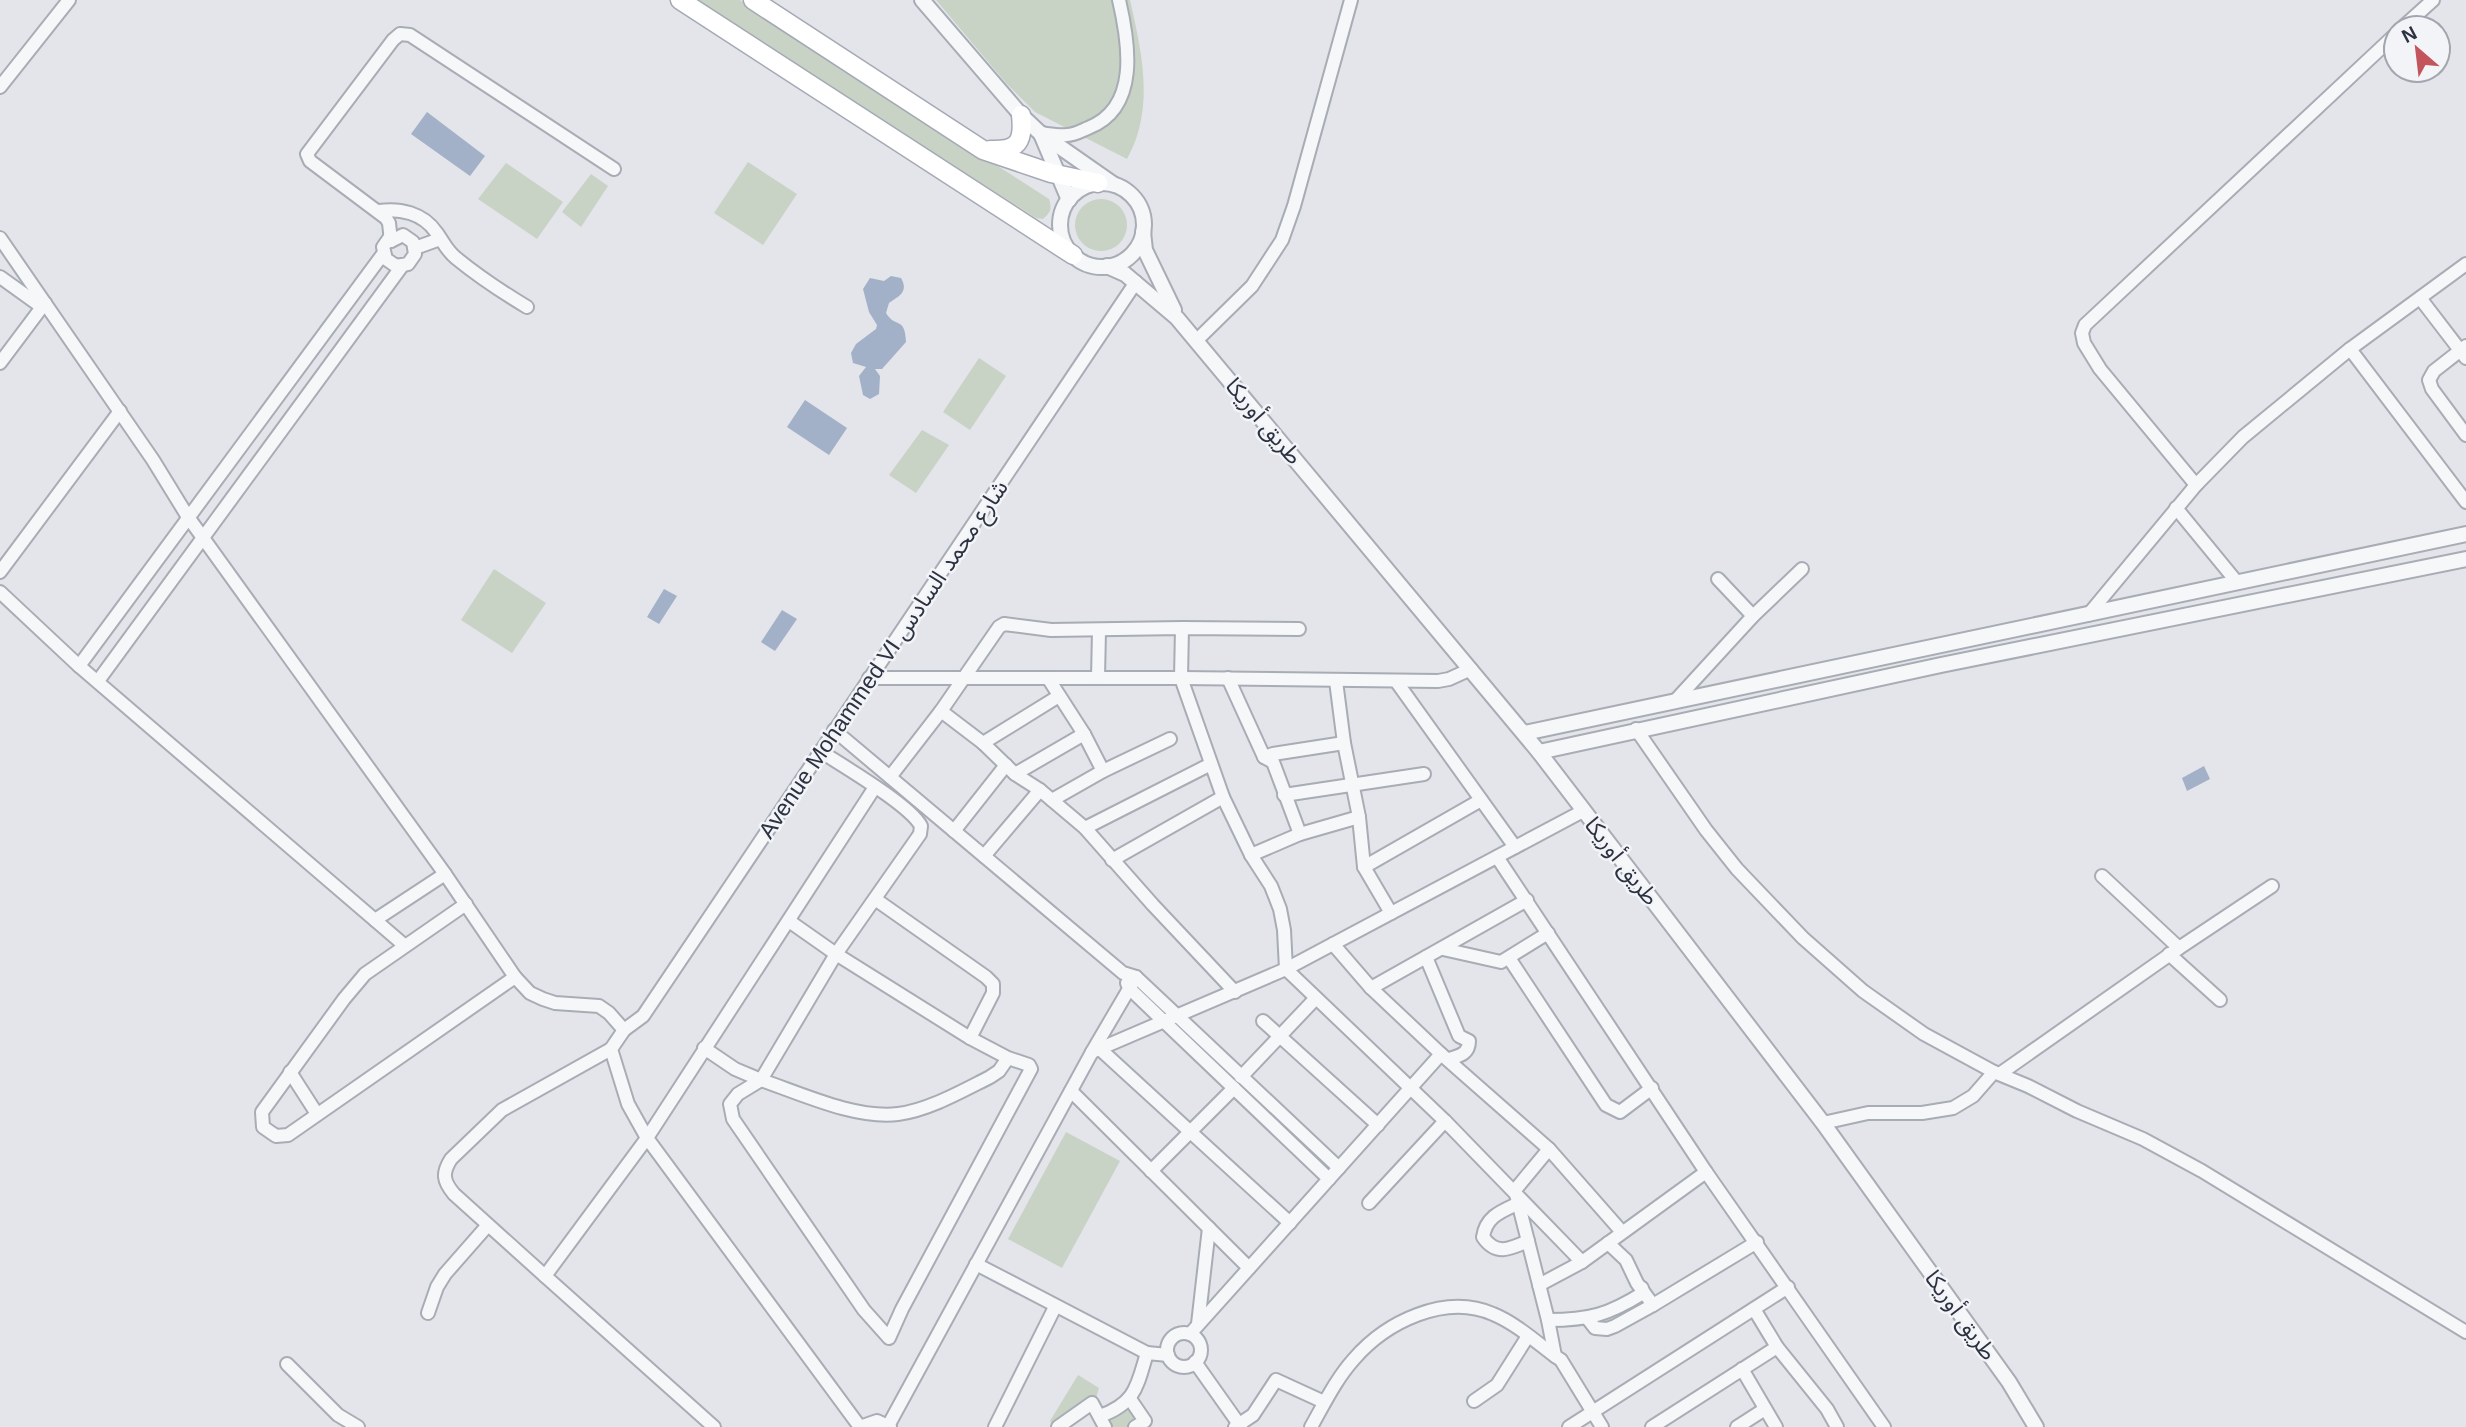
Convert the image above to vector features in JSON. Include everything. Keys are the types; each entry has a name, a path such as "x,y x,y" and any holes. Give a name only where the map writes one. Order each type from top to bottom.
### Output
{"main road":[{"path":"680,0 1073,255"},
{"path":"753,0 984,150 1059,176 1105,184"},
{"path":"984,150 1013,148 1022,135 1021,115"}],"street":[{"path":"0,87 69,0"},
{"path":"922,0 1021,115 1040,133 1105,184 1126,191 1137,201 1143,219 1140,241 1133,253 1121,262 1107,266 1087,264 1073,255 1064,242 1060,227 1061,215 1069,200 1083,187 1105,184"},
{"path":"1040,133 1069,135 1096,125 1112,112 1123,92 1129,66 1127,33 1119,0"},
{"path":"1197,340 1252,286 1282,240 1294,206 1351,0"},
{"path":"2418,14 2433,0"},
{"path":"391,241 389,223 379,211 310,161 307,154 400,34 410,35 614,169"},
{"path":"2196,485 2100,369 2084,343 2082,333 2085,325 2382,47"},
{"path":"1040,133 1069,200"},
{"path":"379,211 395,208 410,212 430,224 447,250 480,278 527,307"},
{"name":"طريق أوريكا","path":"1143,230 1145,250 1177,317"},
{"path":"98,681 402,267 412,260 415,248 408,237 402,235 391,241"},
{"path":"79,666 383,254 390,237 391,241"},
{"path":"0,238 43,305 120,411 188,517 445,874 515,977 530,993 543,999 555,1003 599,1006 624,1030"},
{"path":"415,248 440,239"},
{"path":"383,254 390,264 402,267"},
{"path":"2088,615 2196,485 2243,437 2350,349 2466,264"},
{"name":"طريق أوريكا","path":"1107,266 1136,282 1177,317 1525,733 1824,1123 2009,1382 2036,1427"},
{"path":"0,277 43,305"},
{"name":"Avenue Mohammed VI شارع محمد السادس","path":"611,1049 624,1030 643,1016 1136,282"},
{"path":"2420,298 2464,351 2434,371 2429,380 2430,387 2466,435"},
{"path":"0,363 43,305"},
{"path":"2350,349 2466,502"},
{"path":"300,368 318,381"},
{"path":"0,572 120,411"},
{"path":"2176,508 2236,581"},
{"path":"1525,733 2466,534"},
{"path":"1539,752 2065,640 2466,559"},
{"path":"1675,701 1753,616 1802,569"},
{"path":"1718,579 1753,616"},
{"path":"0,592 79,666 404,945"},
{"path":"2088,615 2092,635"},
{"path":"2062,621 2065,640"},
{"path":"890,777 941,711 999,627 1004,624 1051,630 1299,629"},
{"path":"1182,628 1181,678 1223,797 1251,855 1271,886 1280,909 1286,969 1445,1121 1582,1262"},
{"path":"1098,678 1099,630"},
{"path":"869,678 1396,681 1444,680 1471,669"},
{"path":"1048,678 1084,734 1103,771"},
{"path":"1228,678 1264,757 1273,762 1300,834"},
{"path":"1336,681 1359,817 1364,867 1391,913"},
{"path":"1396,681 1515,847"},
{"path":"983,743 1059,696"},
{"path":"941,711 1085,828 1235,992"},
{"path":"834,730 1129,980 1178,1017 1339,1168"},
{"path":"1636,730 1706,830 1737,869 1803,938 1863,991 1924,1034 2077,1111 2143,1139 2202,1171 2466,1332"},
{"path":"954,831 1010,769 1084,734"},
{"path":"1052,800 1103,771 1170,739"},
{"path":"1264,757 1345,744"},
{"path":"789,921 836,954 970,1038 1008,1058 1029,1065 1031,1070 889,1338 864,1310 730,1111 733,1099 761,1080 836,954 921,830 914,816 820,751"},
{"path":"1085,828 1211,764"},
{"path":"1284,795 1424,774"},
{"path":"545,1276 647,1138 875,787"},
{"path":"984,856 1040,790"},
{"path":"1112,860 1223,797"},
{"path":"1364,867 1481,800"},
{"path":"1096,1051 1286,969 1583,811"},
{"path":"1251,855 1300,834 1359,817"},
{"path":"1497,857 1706,1172 1884,1427"},
{"path":"375,920 445,874"},
{"path":"2102,876 2220,1000"},
{"path":"1824,1123 1868,1113 1922,1113 1953,1108 1973,1096 1998,1072 2272,886"},
{"path":"874,899 986,976 993,984 993,993 970,1038"},
{"path":"1371,988 1527,900"},
{"path":"466,904 365,974 262,1112 264,1126 276,1136 288,1135 515,977"},
{"path":"1443,948 1495,962 1509,958 1548,933"},
{"path":"1333,944 1371,988 1549,1149 1622,1232"},
{"path":"1209,1228 1194,1329 1200,1355 1188,1366 1179,1366 1172,1362 1168,1355 1168,1344 1172,1337 1194,1329 1411,1088 1445,1056 1464,1054 1468,1050 1469,1041 1459,1036 1426,957"},
{"path":"1509,958 1606,1105 1620,1112 1652,1088"},
{"path":"1129,980 1165,1023 1329,1179"},
{"path":"714,1427 488,1225 447,1185 445,1168 451,1159 502,1110 611,1049 628,1104 647,1138 860,1427 877,1421 889,1426 1071,1091 1096,1051 1129,980"},
{"path":"1241,1076 1316,998"},
{"path":"1263,1021 1378,1125"},
{"path":"704,1048 735,1069 761,1080 859,1112 882,1115 901,1114 927,1105 990,1077 999,1071 1008,1058"},
{"path":"1096,1051 1290,1223"},
{"path":"290,1072 317,1114"},
{"path":"1151,1171 1234,1088"},
{"path":"1071,1091 1249,1268"},
{"path":"1368,1203 1445,1121"},
{"path":"1528,1241 1499,1251 1483,1237 1484,1227 1517,1196 1549,1149"},
{"path":"1539,1285 1582,1262 1706,1172"},
{"path":"1517,1196 1555,1356"},
{"path":"428,1314 437,1287 446,1273 488,1225"},
{"path":"1588,1319 1595,1328 1607,1329 1653,1306 1757,1242"},
{"path":"1608,1243 1626,1260 1653,1306"},
{"path":"976,1264 1147,1353 1168,1355"},
{"path":"1569,1427 1788,1287"},
{"path":"1548,1320 1588,1319 1634,1299 1643,1293 1642,1288"},
{"path":"1311,1427 1324,1402 1356,1356 1381,1335 1418,1314 1436,1308 1464,1306 1504,1320 1561,1360 1602,1427"},
{"path":"995,1427 1055,1307"},
{"path":"1754,1309 1777,1347 1827,1409 1837,1427"},
{"path":"1474,1401 1497,1385 1528,1336"},
{"path":"1659,1425 1777,1347"},
{"path":"1058,1427 1092,1403 1103,1421 1121,1407 1136,1389 1147,1353"},
{"path":"1195,1362 1238,1426 1253,1415 1276,1380 1324,1402"},
{"path":"287,1364 338,1415 358,1427"},
{"path":"1742,1369 1776,1427"},
{"path":"1130,1399 1145,1421 1135,1427"},
{"path":"1737,1427 1765,1409"}],"green space":[{"path":"693,0 740,0 1049,199 1049,212 1043,219 1036,218"},
{"path":"936,0 1130,0 1144,81 1141,121 1127,159 1035,112 1006,83"},
{"path":"748,162 797,194 763,245 714,213"},
{"path":"506,163 563,202 537,239 478,199"},
{"path":"591,174 608,186 581,227 562,212"},
{"path":"1101,199 1111,201 1119,207 1125,215 1125,235 1119,243 1111,249 1101,251 1091,249 1083,243 1077,235 1075,225 1077,215 1083,207 1091,201"},
{"path":"979,358 1006,376 970,430 943,412"},
{"path":"922,430 949,445 916,493 889,475"},
{"path":"494,569 546,603 512,653 461,620"},
{"path":"1066,1132 1120,1161 1062,1268 1008,1239"},
{"path":"1078,1375 1099,1388 1096,1398 1058,1427 1054,1427 1050,1421"},
{"path":"1131,1405 1143,1422 1135,1427 1110,1427 1106,1421"}],"water":[{"path":"427,112 485,156 470,176 411,134"},
{"path":"891,276 901,278 904,287 902,293 889,303 886,313 902,326 906,342 882,369 875,369 880,376 879,394 870,399 863,395 859,376 866,367 853,363 851,353 856,344 876,329 877,325 869,312 863,289 870,278 884,281"},
{"path":"805,400 847,428 829,455 787,427"},
{"path":"664,589 677,596 659,624 647,617"},
{"path":"782,610 797,619 775,651 761,642"},
{"path":"2204,766 2210,779 2187,791 2182,778"}]}
